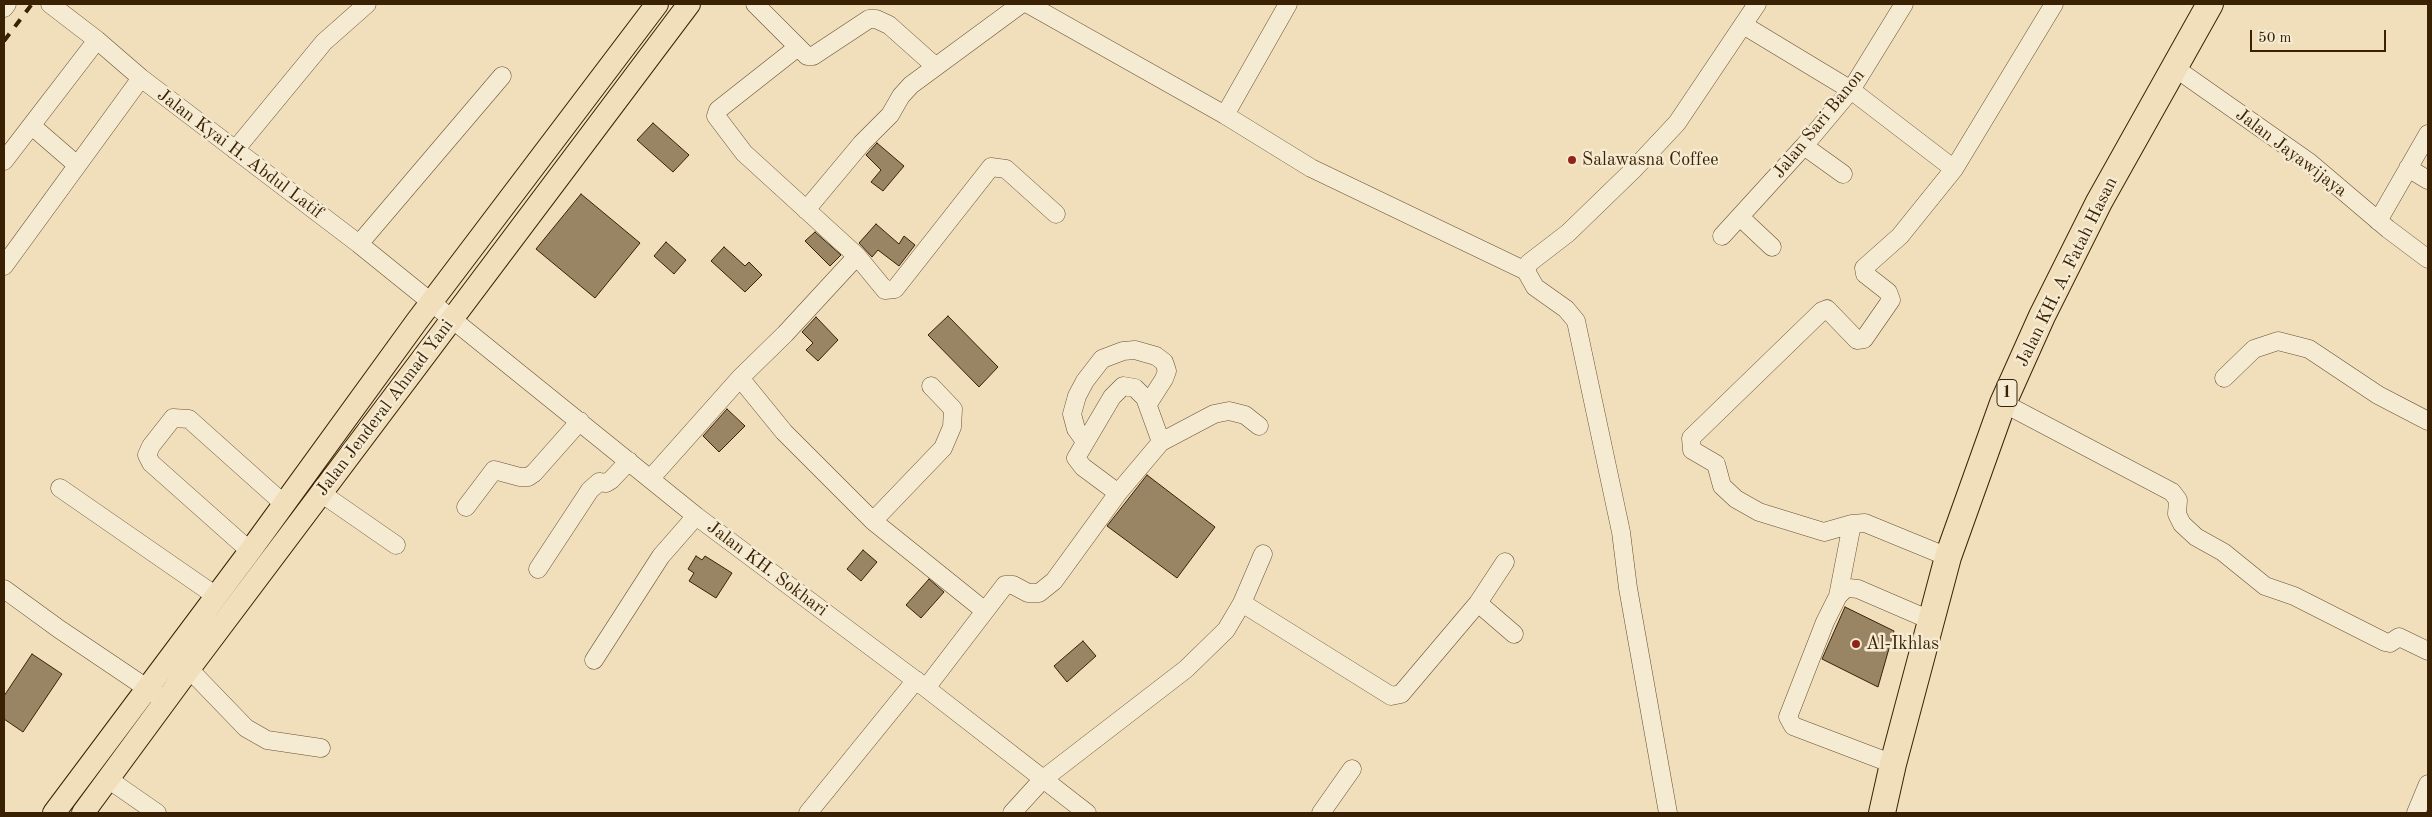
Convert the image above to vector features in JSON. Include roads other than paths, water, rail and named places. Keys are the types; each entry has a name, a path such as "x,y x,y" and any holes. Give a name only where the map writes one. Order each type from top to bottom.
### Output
{"highway":[{"name":"Jalan KH. A. Fatah Hasan","path":"1882,813 1930,620 1948,557 2003,403 2042,316 2099,202 2176,68 2210,4"}],"main road":[{"name":"Jalan Jenderal Ahmad Yani","path":"54,813 250,551 431,302 657,4"},
{"name":"Jalan Jenderal Ahmad Yani","path":"86,812 165,701 689,4"}],"street":[{"path":"4,8 7,4"},
{"name":"Jalan Kyai H. Abdul Latif","path":"50,4 142,78 358,244 451,319"},
{"path":"235,150 324,42 367,4"},
{"path":"755,4 807,56 813,56 869,19 876,19 889,25 935,66"},
{"path":"806,210 862,143 890,115 901,96 935,66 1021,4"},
{"path":"1028,4 1225,115 1311,168 1526,271 1535,286 1566,309 1576,320 1619,523 1628,588 1668,813"},
{"path":"1526,271 1529,263 1568,233 1633,170 1677,123 1757,4"},
{"name":"Jalan Sari Banon","path":"1722,236 1804,146 1851,90 1904,4"},
{"path":"1948,557 1865,523 1852,524 1824,532 1758,512 1736,499 1722,486 1716,464 1692,450 1691,438 1822,311 1827,309 1857,340 1864,339 1891,300 1888,292 1865,274 1864,268 1900,236 1954,169 2054,4"},
{"path":"1225,115 1283,5"},
{"path":"1744,26 1851,90 1954,169"},
{"path":"4,161 97,40"},
{"path":"798,47 718,110 716,116 744,154 857,256 885,290 895,289 991,167 1006,170 1056,214"},
{"name":"Jalan Jayawijaya","path":"2176,68 2309,162 2378,221 2428,258"},
{"path":"358,244 502,76"},
{"path":"4,266 142,78"},
{"path":"32,126 77,165"},
{"path":"2378,221 2428,134"},
{"path":"1804,146 1843,174"},
{"path":"2408,168 2428,180"},
{"path":"1740,217 1772,247"},
{"path":"651,478 740,378 785,334 857,256"},
{"name":"Jalan KH. Sokhari","path":"451,319 629,460 696,516 921,684 1042,780 1087,813"},
{"path":"2224,378 2254,349 2278,341 2309,349 2378,395 2428,420"},
{"path":"1084,440 1076,428 1072,414 1077,396 1085,381 1102,359 1123,351 1135,350 1156,356 1164,362 1167,371 1164,379 1148,404"},
{"path":"740,378 784,432 873,521 985,611"},
{"path":"873,521 942,448 952,427 952,409 931,386"},
{"path":"1118,494 1083,467 1076,458 1084,440 1112,397 1123,386 1135,388 1148,404 1161,442"},
{"path":"2003,403 2172,492 2178,500 2177,514 2182,524 2196,537 2223,552 2265,586 2294,596 2385,642 2390,643 2399,637 2428,651"},
{"path":"808,813 985,611 1005,585 1013,586 1028,593 1039,593 1054,581 1118,494 1161,442 1214,414 1229,411 1245,415 1259,426"},
{"path":"250,551 152,463 147,455 151,446 173,418 189,419 284,504"},
{"path":"466,507 494,470 499,470 512,476 528,477 534,473 580,421"},
{"path":"538,569 590,490 599,482 606,483 611,480 629,460"},
{"path":"60,488 216,596"},
{"path":"321,493 396,545"},
{"path":"594,660 661,556 696,516"},
{"path":"1852,524 1838,596 1790,711 1789,721 1793,726 1893,764"},
{"path":"1012,813 1042,780 1186,669 1226,630 1242,603 1263,554"},
{"path":"1242,603 1391,696 1400,694 1478,603 1505,562"},
{"path":"1838,596 1849,588 1858,589 1930,620"},
{"path":"4,589 58,629 165,701"},
{"path":"1478,603 1514,634"},
{"path":"189,669 246,728 267,740 320,748"},
{"path":"1321,813 1352,769"},
{"path":"108,779 157,813"},
{"path":"2416,813 2428,784"}],"railway":[{"path":"4,41 32,4"}],"place":[{"name":"Salawasna Coffee","path":"1572,160"},
{"name":"Al-Ikhlas","path":"1856,644"}]}
